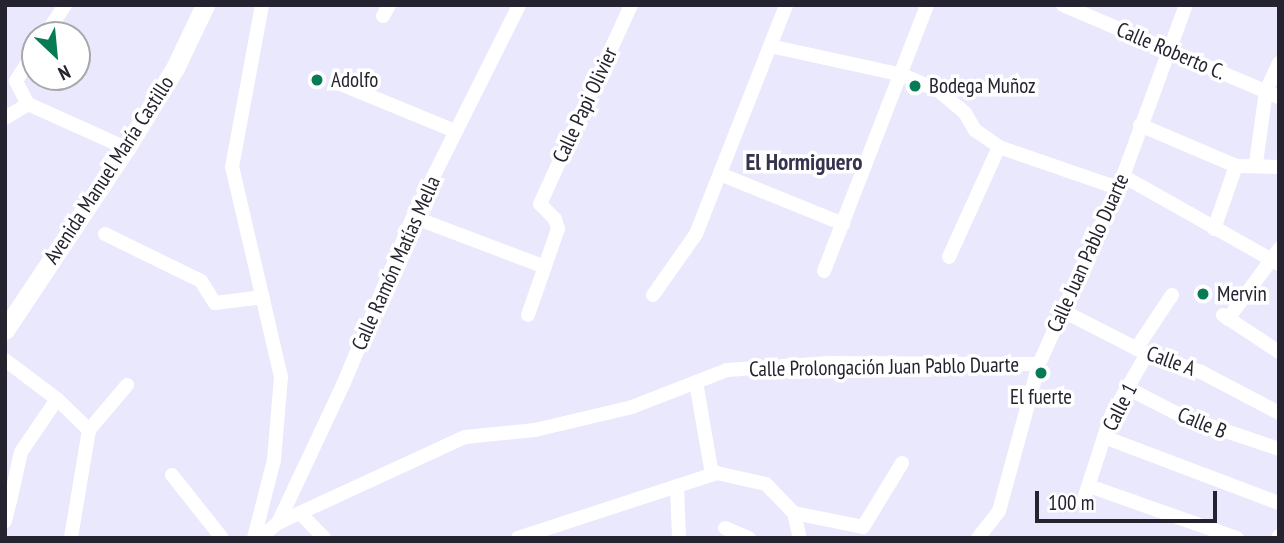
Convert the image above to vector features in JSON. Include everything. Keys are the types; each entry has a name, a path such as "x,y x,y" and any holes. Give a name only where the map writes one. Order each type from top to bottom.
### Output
{"street":[{"path":"54,21 65,5"},
{"name":"Avenida Manuel María Castillo","path":"5,330 125,148 174,68 205,5"},
{"path":"254,538 274,460 281,377 232,167 262,5"},
{"name":"Calle Ramón Matías Mella","path":"278,523 343,385 413,217 519,5"},
{"name":"Calle Papi Olivier","path":"545,267 558,229 555,219 540,204 631,5"},
{"path":"653,295 696,234 786,5"},
{"path":"824,271 903,75 927,5"},
{"name":"Calle Roberto C.","path":"1063,5 1273,94"},
{"name":"Calle Juan Pablo Duarte","path":"978,538 999,512 1039,364 1120,182 1167,49 1186,5"},
{"path":"770,46 903,75 939,91 965,113 975,130 999,147 1120,182 1276,258 1225,317 1279,352"},
{"path":"1256,163 1279,63"},
{"path":"21,73 16,81 21,91"},
{"path":"343,86 455,131"},
{"path":"21,91 28,104 125,148"},
{"path":"5,118 28,104"},
{"path":"1140,125 1236,166 1256,163 1279,167"},
{"path":"948,257 999,147"},
{"path":"1214,229 1236,166"},
{"path":"720,174 843,224"},
{"path":"413,217 545,267 528,315"},
{"path":"105,234 201,282 215,303 263,297"},
{"name":"Calle 1","path":"1083,502 1111,416 1129,389 1142,351 1172,295"},
{"name":"Calle A","path":"1063,311 1142,351 1201,372 1279,413"},
{"path":"5,360 57,399 89,430"},
{"name":"Calle Prolongación Juan Pablo Duarte","path":"260,538 278,523 465,436 535,430 632,407 727,370 829,363 1039,364"},
{"path":"696,382 712,475"},
{"path":"71,538 89,430 127,385"},
{"name":"Calle B","path":"1129,389 1184,417 1279,449"},
{"path":"5,521 8,495 22,452 57,399"},
{"path":"1104,437 1279,503"},
{"path":"794,513 863,527 902,463"},
{"path":"173,475 222,538"},
{"path":"519,538 712,475 748,477 766,484 794,513 800,538"},
{"path":"677,486 678,538"},
{"path":"1089,486 1237,538"},
{"path":"300,513 324,538"},
{"path":"725,528 749,538"}],"place":[{"name":"Adolfo","path":"317,80"},
{"name":"Bodega Muñoz","path":"915,86"},
{"name":"Mervin","path":"1203,294"},
{"name":"El fuerte","path":"1041,373"}],"district":[{"name":"El Hormiguero","path":"804,162"}]}
